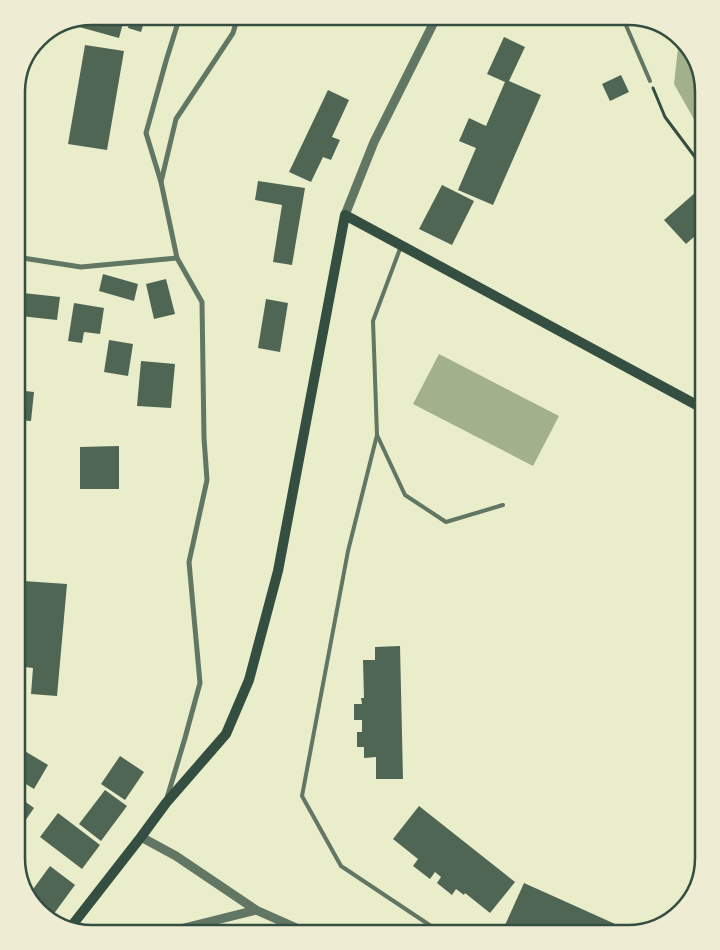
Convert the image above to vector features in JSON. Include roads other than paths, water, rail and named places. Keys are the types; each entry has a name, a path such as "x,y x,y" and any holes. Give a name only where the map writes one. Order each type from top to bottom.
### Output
{"main road":[{"path":"74,923 166,803 226,734 249,680 278,571 345,215 695,404"}],"street":[{"path":"166,803 200,683 189,562 207,480 204,438 202,302 177,258 161,182 146,133 177,25"},
{"path":"161,182 176,119 233,33 235,25"},
{"path":"345,215 374,142 432,25"},
{"path":"25,259 81,268 177,258"},
{"path":"141,837 176,856 256,910 290,925"},
{"path":"196,925 256,910"}],"lane":[{"path":"626,25 650,81"},
{"path":"401,245 373,321 377,435 348,550 302,796 341,866 430,925"},
{"path":"377,435 405,495 446,522 503,505"}]}
